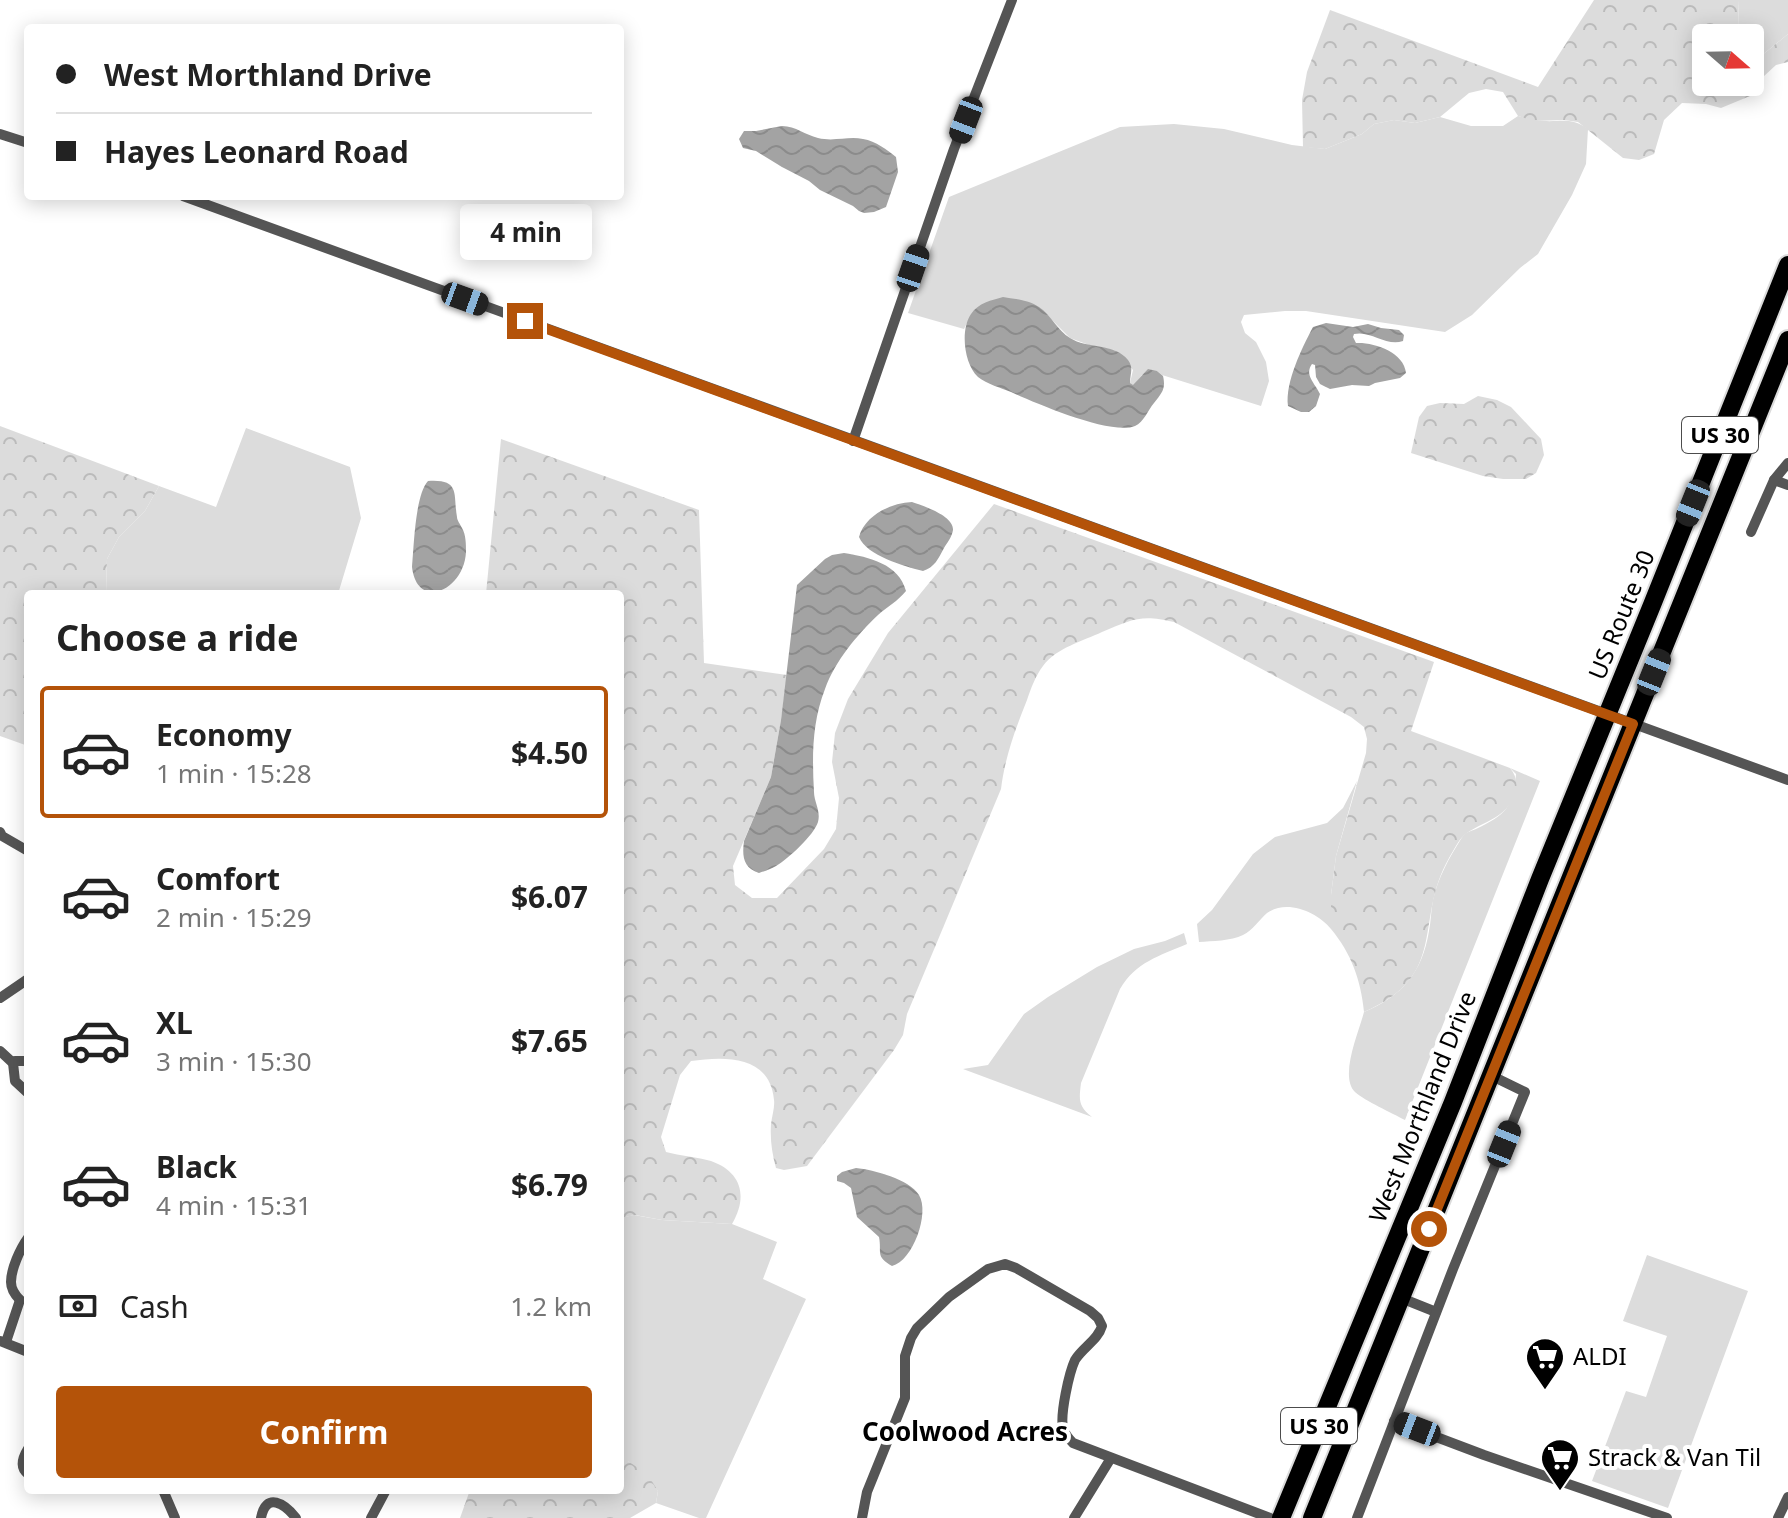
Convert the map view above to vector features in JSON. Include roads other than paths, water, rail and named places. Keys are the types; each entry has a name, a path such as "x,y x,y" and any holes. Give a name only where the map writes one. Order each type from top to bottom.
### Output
{"highway":[{"name":"US Route 30","path":"1608,715 1788,265"},
{"name":"US 30","path":"1312,1518 1787,347"},
{"name":"West Morthland Drive","path":"1281,1518 1453,1102 1608,715"}],"street":[{"path":"853,441 954,149 1010,1"},
{"path":"0,134 24,142"},
{"path":"194,200 1788,780"},
{"path":"1758,341 1787,347"},
{"path":"1751,532 1774,480 1788,463"},
{"path":"1774,480 1788,485"},
{"path":"1,835 24,849"},
{"path":"0,998 24,982"},
{"path":"0,1051 13,1063 15,1081 24,1089"},
{"path":"13,1063 24,1061"},
{"path":"1357,1518 1525,1092 1492,1076"},
{"path":"24,1243 11,1281 14,1293 24,1299 3,1341 24,1350"},
{"path":"862,1518 867,1492 905,1398 905,1356 911,1338 949,1297 988,1269 1005,1264 1090,1311 1102,1326 1099,1334 1074,1362 1062,1420 1063,1430 1073,1443 1270,1518"},
{"path":"1401,1298 1436,1312"},
{"path":"1394,1421 1667,1518"},
{"path":"1074,1518 1111,1458"},
{"path":"165,1494 175,1518"},
{"path":"371,1518 384,1494"},
{"path":"1778,1518 1788,1497"},
{"path":"261,1518 267,1504 274,1502 286,1506 296,1518"}],"water":[{"path":"782,126 824,139 868,140 896,157 898,172 886,207 874,212 859,211 756,151 743,148 739,139 744,131"},
{"path":"1003,297 1039,307 1066,335 1077,341 1108,348 1122,355 1131,366 1130,383 1133,385 1148,369 1163,376 1163,391 1141,422 1124,428 1092,423 978,377 969,364 965,329 977,307"},
{"path":"1326,323 1353,327 1368,324 1399,330 1404,335 1403,341 1391,342 1360,333 1353,337 1356,343 1371,344 1394,354 1400,359 1406,373 1400,378 1369,386 1330,389 1320,384 1315,365 1312,364 1310,375 1320,394 1316,406 1309,412 1301,412 1288,406 1292,376 1304,345 1313,327"},
{"path":"428,481 451,485 457,518 464,534 466,552 463,566 457,577 442,590 422,589 412,567 418,509"},
{"path":"912,502 944,516 953,530 936,562 923,571 878,555 859,537 867,522 880,512"},
{"path":"844,553 882,563 897,574 906,591 855,640 835,668 825,689 814,740 814,792 819,814 816,827 787,858 759,873 745,861 744,841 771,777 797,585 825,559"},
{"path":"856,1168 881,1173 907,1184 919,1195 922,1203 921,1224 913,1246 900,1262 892,1266 881,1257 879,1237 857,1217 851,1188 837,1181 837,1176 842,1172"}],"place":[{"name":"ALDI","path":"1545,1391"},
{"name":"Strack & Van Til","path":"1560,1492"}],"district":[{"name":"Coolwood Acres","path":"965,1432"}]}
